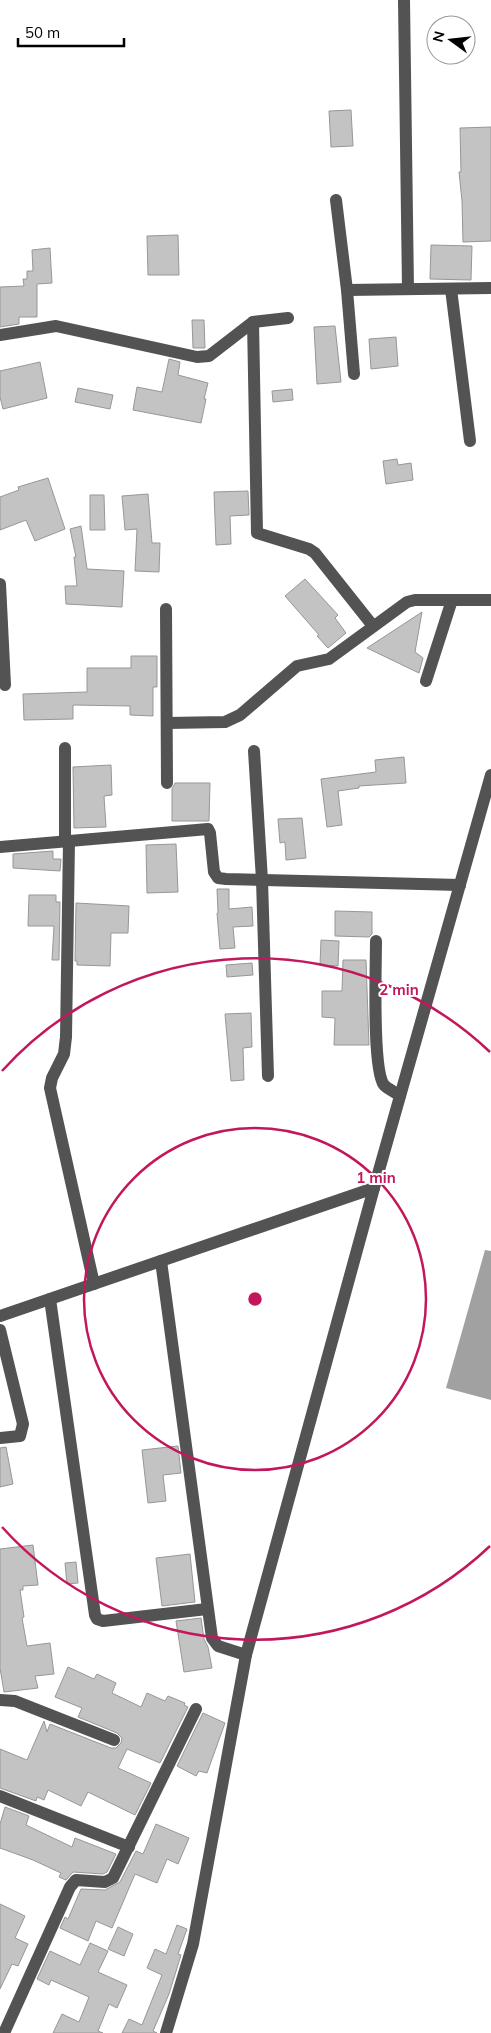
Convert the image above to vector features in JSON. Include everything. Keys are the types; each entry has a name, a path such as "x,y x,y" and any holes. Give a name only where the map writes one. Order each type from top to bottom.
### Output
{"street":[{"path":"404,0 408,289"},
{"path":"336,200 347,290 354,374"},
{"path":"347,290 491,288"},
{"path":"451,289 470,441"},
{"path":"0,335 56,326 197,357 208,356 254,322 288,318"},
{"path":"254,322 257,533 309,549 315,553 372,626"},
{"path":"0,588 5,685"},
{"path":"167,723 225,722 240,715 298,666 328,659 407,602 415,600 491,600"},
{"path":"426,681 452,600"},
{"path":"166,608 167,783"},
{"path":"65,748 67,841 66,1037 64,1054 52,1078 50,1088 94,1284"},
{"path":"254,751 262,880 268,1076"},
{"path":"166,2033 193,1944 246,1655 374,1188 491,775"},
{"path":"0,847 208,829 214,872 218,878 460,884"},
{"path":"376,941 379,1074 384,1084 400,1096"},
{"path":"0,1316 374,1188"},
{"path":"160,1261 212,1638 218,1646 246,1655"},
{"path":"50,1299 97,1619 103,1620 207,1609"},
{"path":"0,1330 23,1424 20,1436 0,1438"},
{"path":"0,1700 15,1701 114,1740"},
{"path":"4,2033 70,1887 76,1880 105,1882 113,1878 196,1709"},
{"path":"0,1796 129,1847"}],"shaded area":[{"path":"485,1250 491,1251 491,1400 446,1388"}],"building":[{"path":"351,110 353,146 331,147 329,111"},
{"path":"491,127 491,241 463,242 459,172 461,172 460,128"},
{"path":"178,235 179,275 148,275 147,236"},
{"path":"431,245 472,246 471,280 430,279"},
{"path":"50,248 52,283 37,284 37,317 19,317 19,324 0,327 0,287 24,286 23,279 27,279 27,271 33,271 32,250"},
{"path":"192,320 204,320 205,348 193,348"},
{"path":"335,326 341,382 317,384 314,327"},
{"path":"396,337 398,366 371,369 369,339"},
{"path":"169,359 180,362 178,375 208,383 201,423 133,410 137,387 162,392"},
{"path":"40,362 47,398 3,409 0,397 0,371"},
{"path":"78,388 113,395 110,409 75,402"},
{"path":"292,389 293,400 273,402 272,391"},
{"path":"397,459 398,465 411,463 413,480 386,484 383,461"},
{"path":"48,478 65,529 35,541 26,520 0,530 0,497 19,490 18,487"},
{"path":"248,491 249,515 230,516 231,544 216,545 214,492"},
{"path":"148,494 152,543 160,543 159,572 135,571 137,529 125,530 122,496"},
{"path":"90,495 104,495 105,530 90,530"},
{"path":"81,526 87,569 124,571 122,607 66,604 65,586 77,586 74,557 76,557 70,529"},
{"path":"305,579 338,615 335,618 346,633 328,648 285,596"},
{"path":"422,612 415,652 423,658 419,673 367,648"},
{"path":"131,656 157,656 157,687 153,687 153,716 130,715 130,706 73,705 73,719 24,720 23,694 87,692 87,668 131,668"},
{"path":"404,757 406,783 359,786 359,788 338,791 342,825 327,827 321,779 376,772 375,760"},
{"path":"111,765 112,795 104,796 106,827 74,828 73,767"},
{"path":"175,783 210,783 209,821 172,821 172,789"},
{"path":"302,818 306,858 286,860 285,842 280,843 278,819"},
{"path":"176,844 178,892 147,893 146,845"},
{"path":"53,851 53,859 61,859 60,871 13,868 13,854"},
{"path":"217,889 229,889 229,909 252,907 253,926 233,927 235,948 220,949"},
{"path":"29,895 56,895 56,902 60,902 59,960 52,960 54,926 28,926"},
{"path":"76,903 129,906 128,933 111,933 110,966 77,965 77,961 75,961"},
{"path":"335,911 372,912 372,934 369,937 335,936"},
{"path":"321,940 339,941 338,966 320,965"},
{"path":"343,960 366,960 369,1045 334,1045 335,1018 322,1017 322,991 342,991"},
{"path":"252,963 253,975 227,977 226,965"},
{"path":"251,1013 252,1047 243,1048 244,1080 231,1081 225,1014"},
{"path":"178,1446 181,1473 163,1475 166,1501 148,1503 142,1450"},
{"path":"6,1447 13,1484 0,1487 0,1448"},
{"path":"33,1545 38,1585 23,1586 23,1590 20,1590 24,1617 22,1618 27,1646 50,1643 54,1674 35,1676 38,1688 4,1692 0,1668 0,1549"},
{"path":"190,1554 195,1602 162,1606 156,1558"},
{"path":"76,1562 78,1583 67,1584 65,1563"},
{"path":"201,1618 204,1639 208,1647 212,1668 184,1672 176,1621"},
{"path":"68,1667 94,1679 97,1674 116,1683 112,1693 141,1707 147,1693 165,1701 168,1696 185,1703 184,1705 188,1707 160,1763 127,1749 118,1768 151,1783 135,1815 88,1792 81,1806 48,1790 44,1800 37,1797 36,1801 0,1788 0,1749 27,1760 44,1721 47,1732 50,1724 111,1748 116,1748 121,1743 122,1738 117,1733 78,1717 82,1708 55,1697"},
{"path":"203,1713 225,1723 207,1773 199,1771 196,1776 177,1766"},
{"path":"5,1807 29,1816 26,1825 72,1847 75,1838 116,1854 107,1872 103,1874 73,1872 66,1880 59,1877 61,1873 0,1848 0,1824"},
{"path":"156,1824 189,1838 178,1864 167,1859 157,1883 135,1874 112,1928 96,1921 88,1941 60,1928 65,1917 68,1919 81,1889 105,1890 120,1882 136,1851 143,1854"},
{"path":"0,1904 25,1916 15,1938 28,1944 18,1966 12,1964 0,1989"},
{"path":"177,1925 187,1929 178,1954 181,1955 169,1994 153,2031 157,2033 122,2033 129,2019 142,2025 162,1975 147,1968 155,1949 166,1954"},
{"path":"118,1927 133,1934 124,1956 108,1949"},
{"path":"90,1943 108,1951 98,1972 127,1985 117,2008 109,2004 98,2031 103,2033 53,2033 62,2014 79,2022 89,1997 51,1980 49,1985 37,1979 50,1951 80,1965"}]}
